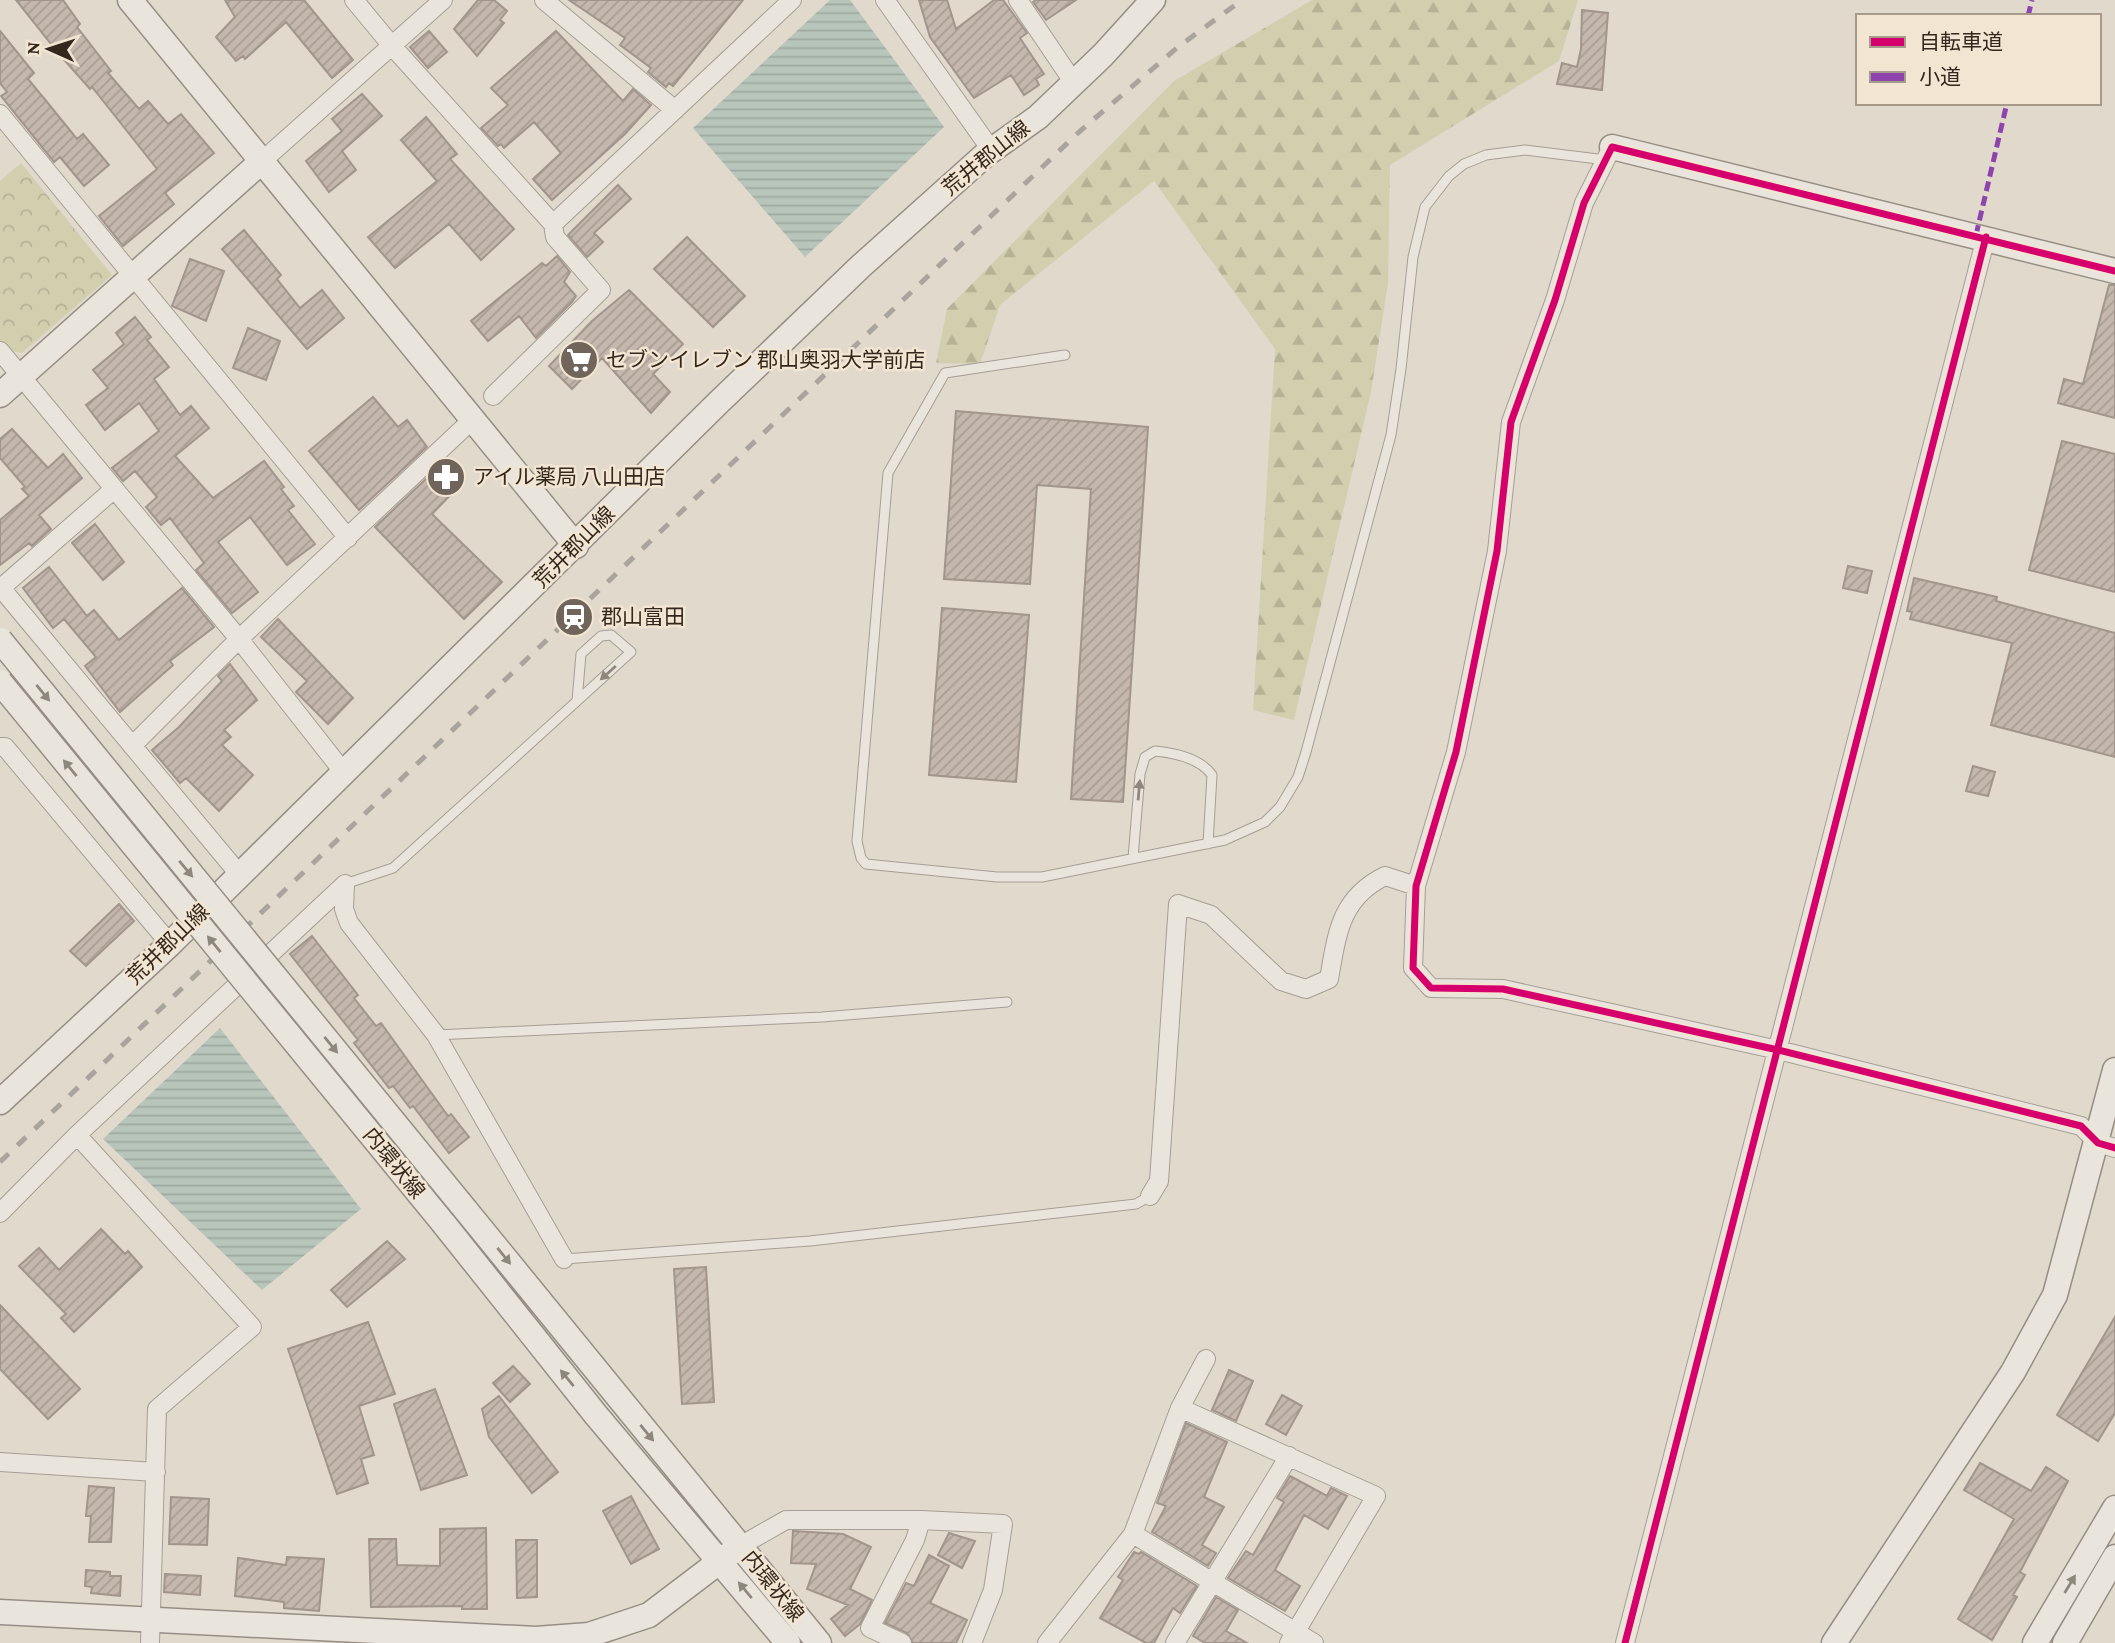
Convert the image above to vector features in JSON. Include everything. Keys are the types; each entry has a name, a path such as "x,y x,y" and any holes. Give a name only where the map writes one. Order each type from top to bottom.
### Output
{"street":[{"path":"130,0 576,546"},
{"path":"354,0 392,46 553,224 555,237 601,290 493,396"},
{"path":"0,396 443,0"},
{"path":"544,0 675,110"},
{"path":"553,224 792,0"},
{"path":"885,0 992,150"},
{"path":"1018,0 1074,83"},
{"name":"荒井郡山線","path":"0,1102 170,944 239,873 345,774 851,276 992,150 1038,117 1153,0"},
{"path":"0,114 348,538"},
{"path":"2106,1146 2081,1126 1778,1050 1503,989 1431,988 1413,968 1416,886 1459,740 1480,622 1497,551 1511,422 1555,300 1584,204 1609,153 1986,237 2115,271"},
{"path":"1625,1643 1986,237"},
{"path":"0,351 239,639 345,774"},
{"path":"132,746 239,639 473,419"},
{"path":"113,490 1,588 239,873"},
{"name":"内環状線","path":"0,640 460,1203 731,1554 788,1643"},
{"name":"内環状線","path":"0,682 444,1224 596,1415 819,1643"},
{"path":"0,747 5,747 170,944"},
{"path":"1150,1196 1159,1181 1178,904 1211,915 1281,981 1306,989 1329,979 1337,930 1364,887 1385,876 1416,886"},
{"path":"345,884 344,909 349,923 436,1035 564,1259"},
{"path":"0,1213 77,1135 345,884"},
{"path":"1834,1643 2037,1330 2062,1275 2106,1146 2115,1070"},
{"path":"77,1135 252,1327 158,1409 150,1631"},
{"path":"1052,1641 1133,1534 1180,1408 1206,1359"},
{"path":"1180,1408 1376,1496 1292,1637"},
{"path":"1175,1643 1289,1456"},
{"path":"0,1462 156,1472"},
{"path":"2035,1643 2115,1508"},
{"path":"0,1612 150,1631 473,1640 589,1635 624,1626 649,1615 731,1554 786,1520 920,1520 1003,1524 993,1590 977,1641"},
{"path":"902,1643 870,1628 915,1539 920,1520"},
{"path":"1133,1534 1214,1582 1292,1637 1314,1643"},
{"path":"2065,1643 2115,1557"}],"lane":[{"path":"1065,355 945,373 890,467 858,847 866,864 1025,878 1208,845 1265,822 1289,795 1298,778 1391,435 1413,257 1425,207 1449,176 1464,164 1486,155 1525,150 1609,153"},
{"path":"345,884 393,868 631,652 611,635 601,636 582,654 577,701"},
{"path":"1133,858 1140,774 1145,757 1155,751 1191,759 1207,768 1212,775 1208,845"},
{"path":"436,1035 822,1017 1007,1002"},
{"path":"564,1259 810,1241 1136,1204 1150,1196"}],"green space":[{"path":"1312,0 1578,0 1559,61 1390,165 1388,283 1371,392 1294,720 1253,710 1275,349 1154,181 1000,305 980,364 936,363 947,309 1174,81"},
{"path":"21,163 112,275 22,353 11,351 0,341 0,181"}],"shaded area":[{"path":"830,0 850,0 944,127 805,257 693,128"},
{"path":"220,1028 361,1209 262,1290 103,1139"}],"building":[{"path":"16,0 63,0 80,24 77,27 111,71 108,73 139,109 148,101 168,124 181,114 214,153 165,193 174,204 123,246 99,216 157,169 92,87 90,89 59,54"},
{"path":"225,0 304,0 353,60 332,78 286,22 245,59 243,56 236,61 216,37 235,17"},
{"path":"478,0 494,0 507,11 500,20 504,23 477,56 454,29"},
{"path":"569,0 743,0 673,86 669,83 666,87 648,72 651,68 620,45 625,38"},
{"path":"919,0 947,0 956,29 994,0 1003,0 1027,33 1020,38 1044,74 1036,79 1039,85 1024,95 1011,75 974,98 930,37"},
{"path":"1076,0 1046,20 1033,2"},
{"path":"1582,10 1608,13 1602,90 1557,84 1562,63 1577,67 1581,49"},
{"path":"0,31 34,73 28,79 77,139 83,134 109,165 84,186 60,157 54,162 1,96 7,92 0,83"},
{"path":"429,31 447,52 428,68 410,47"},
{"path":"556,31 623,101 633,89 651,105 625,134 552,200 533,179 561,153 534,122 504,148 501,144 498,146 481,128 508,105 491,88"},
{"path":"362,94 382,116 342,151 356,170 329,192 306,161 342,131 332,119"},
{"path":"426,117 457,154 450,159 514,229 481,260 449,224 395,268 368,237 437,181 401,140"},
{"path":"618,185 631,199 594,233 603,242 587,257 568,235"},
{"path":"244,230 281,275 277,279 300,308 322,290 344,318 307,349 222,249"},
{"path":"687,237 745,296 713,327 654,269"},
{"path":"557,256 570,272 564,282 576,296 572,302 536,338 519,316 488,341 471,321 542,263 546,266"},
{"path":"190,259 224,271 206,321 172,306"},
{"path":"2109,285 2115,285 2115,418 2058,403 2064,379 2083,384"},
{"path":"629,290 683,344 653,374 670,392 651,413 602,358 572,389 549,366 592,321"},
{"path":"135,317 151,337 147,340 169,367 154,379 180,415 191,406 209,428 175,456 213,498 264,461 284,487 281,489 294,506 288,510 315,544 287,565 250,517 218,542 258,592 232,613 196,570 204,563 170,518 161,525 146,507 157,497 135,471 123,481 112,468 159,431 139,403 105,430 86,405 108,388 93,370 124,344 116,333"},
{"path":"248,328 280,341 266,380 233,368"},
{"path":"373,397 398,427 407,420 427,447 359,510 309,451"},
{"path":"956,411 1148,427 1123,802 1071,799 1091,489 1037,485 1030,584 944,579"},
{"path":"12,429 48,468 63,454 82,478 39,515 51,529 32,546 29,543 0,565 0,520 29,496 22,489 25,487 0,458 0,439"},
{"path":"2062,441 2115,454 2115,592 2029,570"},
{"path":"444,462 464,481 432,514 502,582 464,619 375,527"},
{"path":"95,524 124,562 103,580 72,543"},
{"path":"1848,566 1872,571 1867,593 1843,588"},
{"path":"49,567 87,616 94,610 119,640 182,588 214,627 170,661 173,665 120,712 85,666 96,657 64,619 53,628 23,588"},
{"path":"1914,578 1997,597 1996,601 2115,633 2115,757 1991,725 2012,643 1910,619 1912,612 1907,611"},
{"path":"942,608 1029,615 1016,782 929,775"},
{"path":"278,619 353,698 328,724 296,692 307,681 261,637"},
{"path":"230,664 257,700 224,730 231,737 222,745 253,775 219,811 186,778 180,783 152,750 179,727 222,681 218,676"},
{"path":"1973,766 1995,772 1988,796 1966,791"},
{"path":"119,904 134,921 86,966 70,951"},
{"path":"312,936 358,995 354,998 376,1026 381,1023 448,1116 451,1114 469,1137 449,1153 413,1106 410,1108 393,1086 389,1088 354,1043 358,1040 290,954"},
{"path":"101,1229 125,1254 128,1251 142,1267 74,1332 61,1318 66,1314 19,1266 39,1248 59,1270"},
{"path":"387,1241 405,1259 347,1307 331,1290"},
{"path":"706,1267 714,1402 682,1404 674,1269"},
{"path":"0,1305 80,1389 48,1419 0,1369"},
{"path":"2115,1317 2115,1413 2098,1441 2057,1415"},
{"path":"368,1322 395,1394 359,1406 374,1455 361,1459 368,1483 337,1494 288,1349"},
{"path":"513,1366 530,1384 510,1402 493,1383"},
{"path":"1229,1370 1253,1381 1236,1421 1212,1410"},
{"path":"435,1389 467,1475 421,1490 394,1404"},
{"path":"1282,1395 1302,1406 1286,1435 1266,1424"},
{"path":"499,1396 558,1472 532,1493 489,1437 482,1409"},
{"path":"1186,1423 1227,1442 1204,1497 1224,1507 1202,1545 1216,1553 1208,1566 1152,1532 1166,1506 1157,1503"},
{"path":"1980,1463 2031,1491 2046,1467 2068,1481 2020,1572 2025,1575 2013,1595 2017,1597 1992,1640 1958,1619 2014,1519 1964,1490"},
{"path":"1290,1476 1327,1496 1331,1488 1347,1496 1328,1529 1304,1515 1275,1570 1300,1586 1285,1611 1228,1578 1246,1551 1253,1555 1284,1502 1277,1498"},
{"path":"89,1486 114,1488 111,1542 89,1542 91,1516 86,1516"},
{"path":"631,1496 659,1549 631,1564 603,1511"},
{"path":"171,1497 209,1499 207,1545 169,1544"},
{"path":"486,1528 487,1609 462,1609 462,1606 371,1607 369,1539 396,1539 397,1565 440,1566 440,1529"},
{"path":"793,1531 843,1534 871,1547 850,1589 872,1600 860,1624 845,1636 831,1619 848,1605 807,1589 816,1564 791,1563"},
{"path":"949,1533 975,1541 962,1568 938,1555"},
{"path":"516,1540 537,1540 537,1597 517,1598"},
{"path":"1134,1552 1141,1552 1197,1586 1180,1613 1173,1608 1154,1643 1146,1643 1100,1618 1123,1580 1118,1577"},
{"path":"929,1555 949,1566 930,1603 967,1620 956,1643 913,1643 907,1633 885,1623 906,1583 914,1586"},
{"path":"287,1557 324,1559 319,1611 284,1608 284,1602 235,1596 238,1558 286,1565"},
{"path":"86,1570 121,1576 120,1596 91,1593 92,1587 85,1586"},
{"path":"165,1574 201,1576 200,1595 164,1592"},
{"path":"1216,1597 1238,1610 1226,1631 1247,1643 1205,1643 1193,1636"}],"railway":[{"path":"0,1162 1079,132 1178,47 1242,0"}],"marked path":[{"path":"2028,14 2032,0"},
{"path":"1976,235 2007,105"}],"cycle path":[{"path":"2115,271 1612,147 1584,203 1555,300 1511,422 1497,551 1456,752 1416,886 1413,968 1431,988 1503,989 1778,1050 2081,1126 2098,1143 2115,1148"},
{"path":"1625,1643 1986,237"}],"place":[{"name":"セブンイレブン 郡山奥羽大学前店","path":"579,360"},
{"name":"アイル薬局 八山田店","path":"446,477"},
{"name":"郡山富田","path":"574,617"}]}
